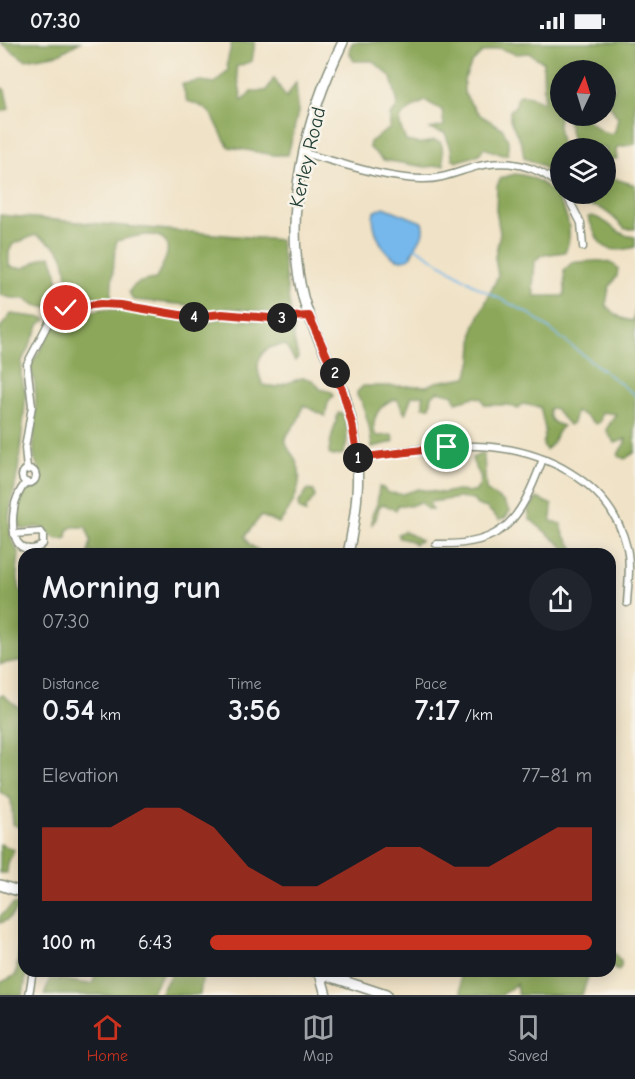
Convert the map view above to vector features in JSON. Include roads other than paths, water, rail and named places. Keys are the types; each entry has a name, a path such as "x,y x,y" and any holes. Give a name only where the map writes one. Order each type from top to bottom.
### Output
{"street":[{"name":"Kerley Road","path":"343,42 323,89 304,153 296,195 293,234 297,267 309,316 343,392 352,424 358,458 357,503 349,548"},
{"path":"304,153 379,172 420,179 443,177 486,164 512,163 537,171 550,180"},
{"path":"571,204 581,223 583,247"},
{"path":"27,470 25,448 32,406 27,364 50,320 61,308 101,304 121,305 192,317 222,314 270,318 309,316"},
{"path":"358,458 447,447 475,446 507,449 543,459 578,477 598,494 613,513 631,550 627,603"},
{"path":"436,544 475,542 504,528 520,512 543,459"},
{"path":"26,482 32,482 36,477 33,471 27,470"},
{"path":"26,482 22,475 27,470"},
{"path":"23,548 14,534 14,507 16,497 26,482"},
{"path":"14,534 40,532 43,535 43,544 36,548"},
{"path":"0,885 18,891"},
{"path":"28,995 32,977"},
{"path":"318,977 326,995"},
{"path":"334,977 386,995"}],"water":[{"path":"384,207 422,222 422,237 411,257 403,260 389,254 378,238 373,220 374,212"}],"waterway":[{"path":"415,247 479,288 530,314 635,395"}]}
